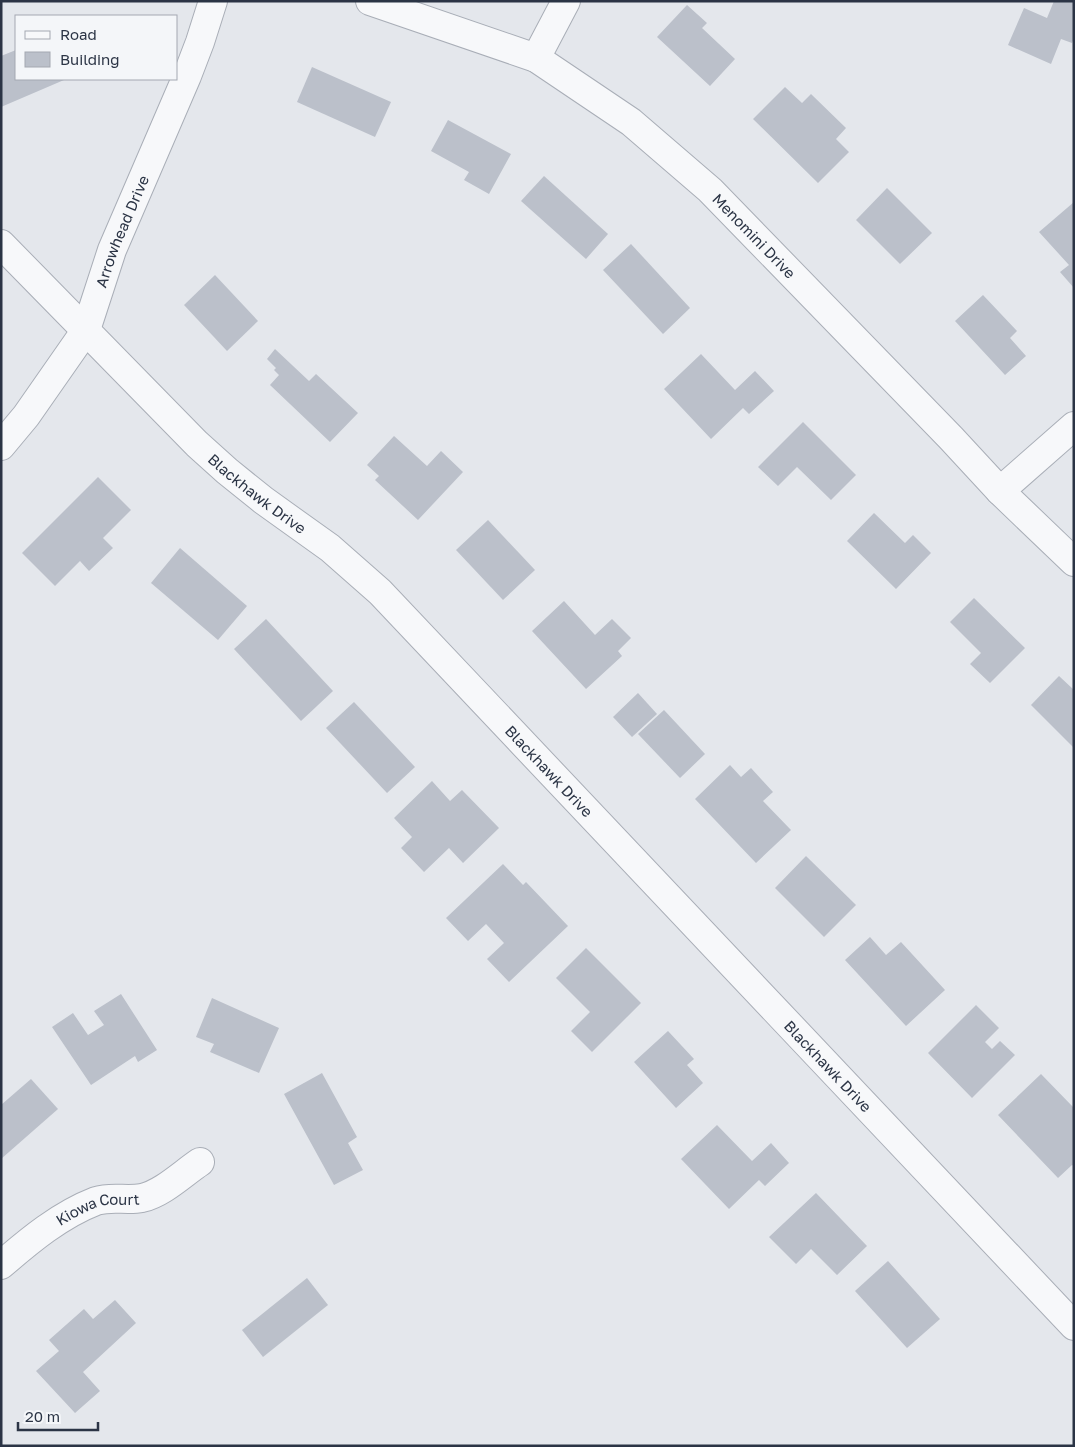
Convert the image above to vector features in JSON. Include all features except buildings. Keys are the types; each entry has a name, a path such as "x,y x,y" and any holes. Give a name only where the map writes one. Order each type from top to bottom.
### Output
{"street":[{"name":"Arrowhead Drive","path":"1,446 26,416 86,330 112,250 200,42 213,1"},
{"name":"Menomini Drive","path":"370,1 536,58 631,122 710,190 1000,491 1074,562"},
{"path":"536,58 566,1"},
{"name":"Blackhawk Drive","path":"1,244 197,444 263,500 330,548 380,592 1074,1326"},
{"path":"1000,491 1074,426"},
{"name":"Kiowa Court","path":"1,1265 34,1237 63,1218 95,1202 109,1198 140,1198 153,1194 200,1162"}]}
